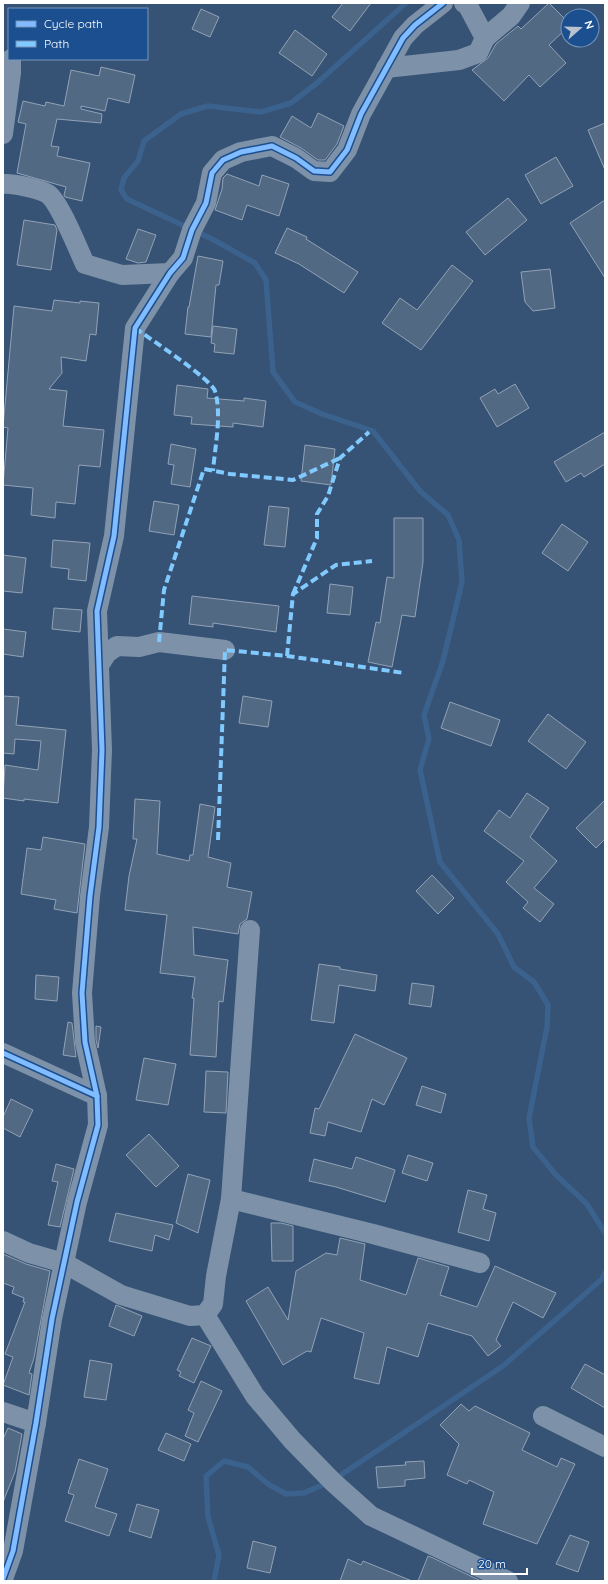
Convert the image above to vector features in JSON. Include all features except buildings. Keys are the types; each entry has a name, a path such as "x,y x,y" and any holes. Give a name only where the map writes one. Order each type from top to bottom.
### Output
{"street":[{"path":"3,1579 13,1551 36,1423 52,1318 77,1202 98,1125 97,1096 85,1042 82,992 90,896 99,827 102,750 98,610 114,536 135,328 170,273 183,258 194,228 206,203 212,173 223,160 241,152 272,146 296,158 314,170 330,172 347,150 361,114 403,38 415,25 443,3"},
{"path":"464,3 468,4 485,38"},
{"path":"386,68 459,60 478,53 485,38 511,16 520,3"},
{"path":"3,134 11,73 11,60"},
{"path":"3,184 10,183 48,194 58,206 85,264 122,275 170,273"},
{"path":"100,664 107,653 117,646 139,647 158,642 225,650"},
{"path":"205,1315 213,1304 216,1276 231,1199 250,930"},
{"path":"3,1053 97,1096"},
{"path":"231,1199 373,1234 480,1263"},
{"path":"3,1240 29,1253 64,1263 121,1294 190,1316 205,1315"},
{"path":"205,1315 255,1396 333,1482 371,1516 498,1579"},
{"path":"3,1412 36,1423"},
{"path":"543,1416 605,1447"}],"waterway":[{"path":"406,3 317,83 291,103 261,112 208,106 181,114 144,141 138,161 124,178 121,190 127,199 212,239 255,263 266,280 273,372 295,402 322,414 373,431 420,491 448,515 459,540 462,582 443,661 424,715 429,739 420,770 440,862 498,934 514,967 534,982 548,1005 547,1027 529,1118 533,1147 556,1175 587,1204 605,1233"},
{"path":"335,1479 503,1366 602,1279 605,1272"},
{"path":"214,1581 219,1555 208,1517 206,1476 224,1461 248,1467 268,1484 286,1494 304,1493 327,1483"}],"marked path":[{"path":"135,328 192,368 211,385 215,391 218,420 213,471"},
{"path":"293,594 317,538 317,514 328,496 340,458 369,432"},
{"path":"159,642 164,590 204,469 230,474 293,480 340,458"},
{"path":"287,656 293,594 336,565 372,561"},
{"path":"218,840 225,650 287,656 404,673"}],"cycle path":[{"path":"97,1096 85,1042 82,993 90,896 99,827 102,750 97,611 114,536 135,328 170,273 183,258 192,230 206,203 212,173 223,160 241,152 272,146 296,158 314,171 330,172 347,150 361,114 403,38 415,25 443,3"},
{"path":"3,1053 97,1096 98,1125 77,1202 52,1319 36,1423 13,1551 3,1579"}]}
